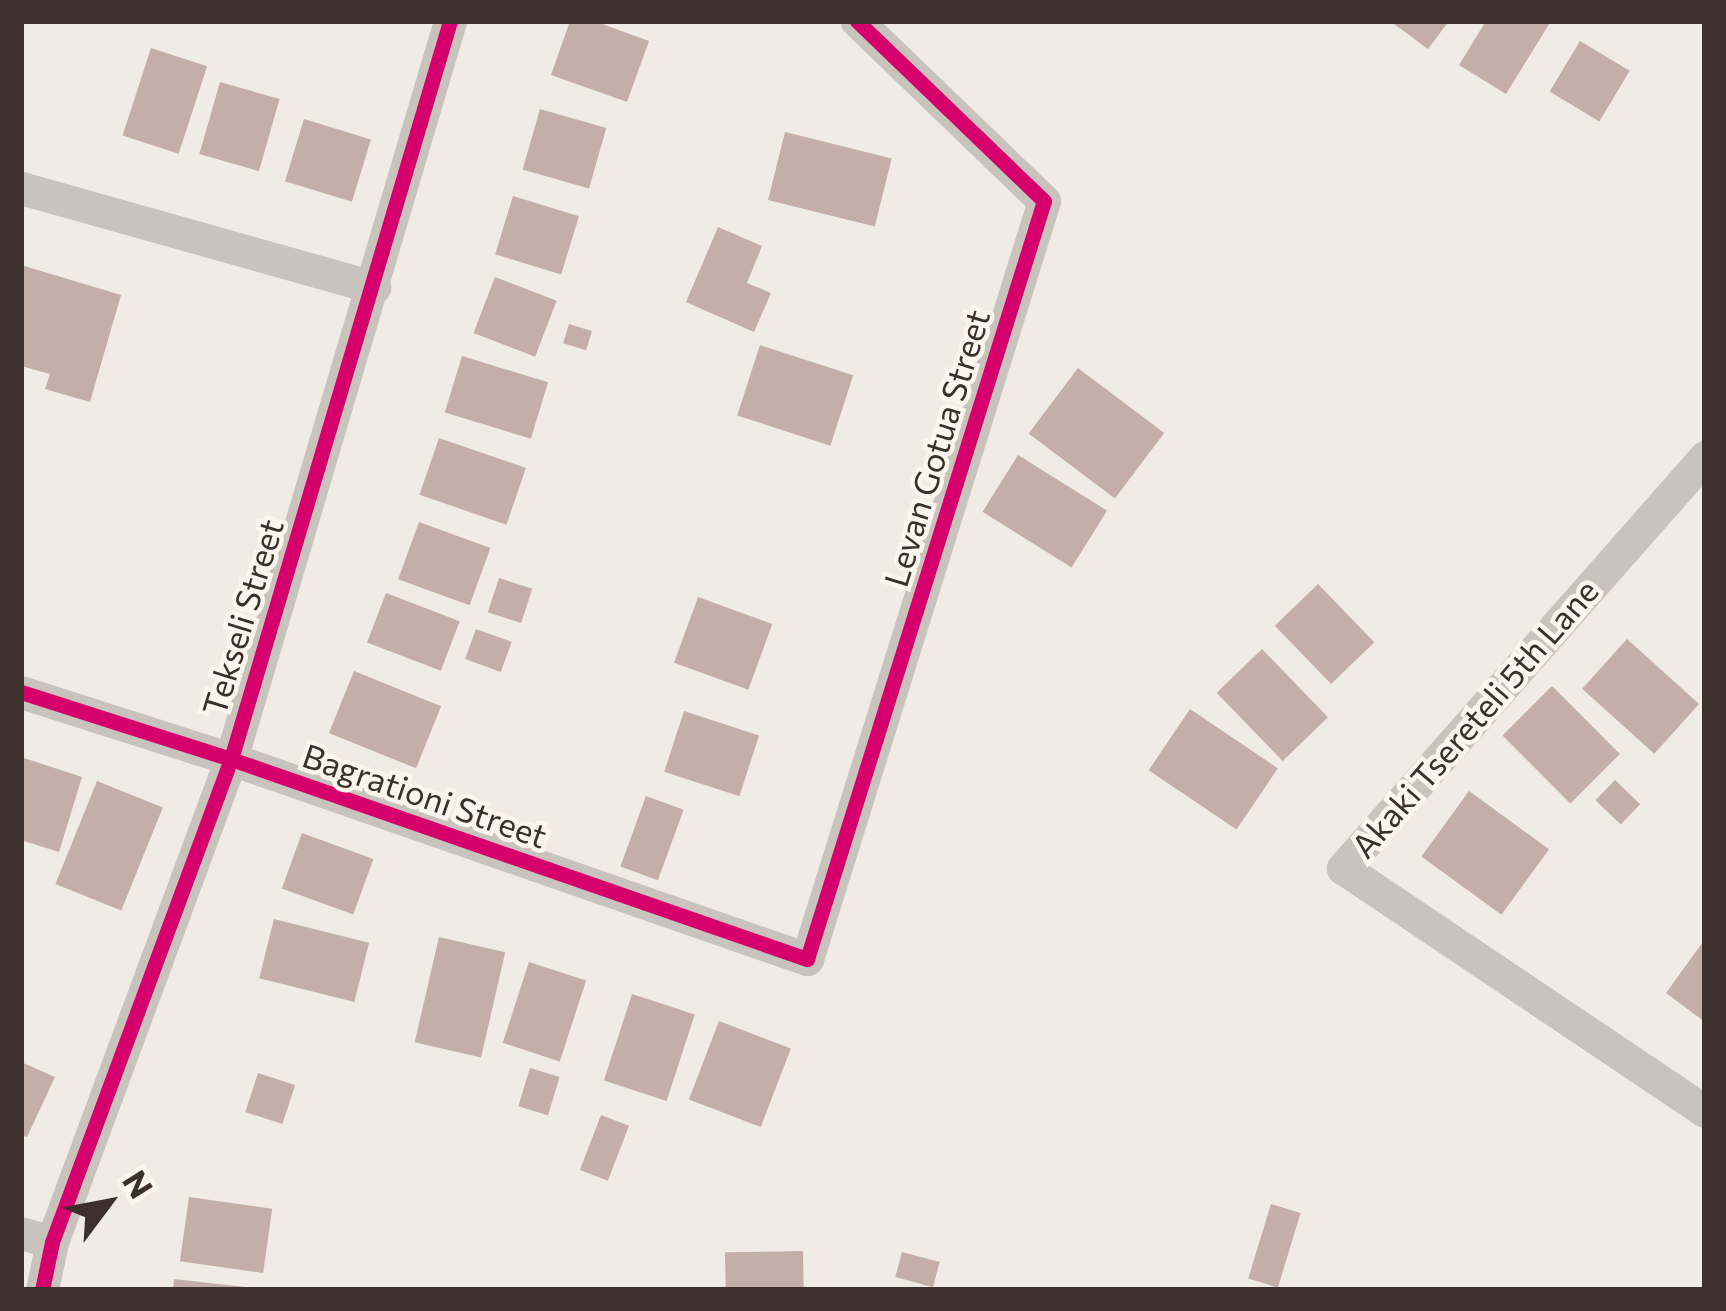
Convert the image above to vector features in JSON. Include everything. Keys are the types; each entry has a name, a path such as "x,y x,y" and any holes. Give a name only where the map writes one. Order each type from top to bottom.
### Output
{"street":[{"name":"Tekseli Street","path":"42,1290 37,1237 231,759 450,21"},
{"name":"Levan Gotua Street","path":"807,959 1044,202 857,21"},
{"path":"21,188 374,286"},
{"name":"Akaki Tsereteli 5th Lane","path":"1705,457 1342,868 1705,1111"},
{"name":"Bagrationi Street","path":"21,692 231,759 807,959"}],"building":[{"path":"570,21 594,21 649,41 627,102 551,75"},
{"path":"1390,21 1449,21 1428,49"},
{"path":"1486,21 1551,21 1506,94 1459,65"},
{"path":"1580,41 1630,71 1599,121 1550,92"},
{"path":"151,48 207,66 179,154 123,135"},
{"path":"220,82 280,99 259,171 199,154"},
{"path":"540,109 606,128 589,189 523,170"},
{"path":"304,119 371,139 352,202 285,181"},
{"path":"785,132 892,159 875,227 768,200"},
{"path":"513,196 579,216 561,275 495,254"},
{"path":"718,227 762,246 747,283 771,293 754,332 686,302"},
{"path":"21,265 121,295 90,402 45,389 50,374 21,366"},
{"path":"495,277 557,301 535,357 473,333"},
{"path":"569,324 592,331 586,350 563,343"},
{"path":"760,345 853,375 830,446 737,415"},
{"path":"462,356 548,382 531,439 445,412"},
{"path":"1078,368 1164,433 1115,498 1029,433"},
{"path":"439,438 526,468 506,525 419,495"},
{"path":"1018,455 1107,511 1072,567 982,512"},
{"path":"419,522 490,548 470,605 398,579"},
{"path":"499,578 532,589 521,623 488,612"},
{"path":"1318,584 1374,642 1331,684 1275,626"},
{"path":"386,593 460,621 441,671 367,642"},
{"path":"698,597 772,624 748,690 674,663"},
{"path":"476,629 512,642 501,672 465,659"},
{"path":"1627,639 1699,704 1654,754 1582,689"},
{"path":"1262,649 1328,717 1283,761 1217,693"},
{"path":"354,671 441,706 416,768 329,733"},
{"path":"1552,686 1620,754 1570,803 1503,735"},
{"path":"1190,709 1278,768 1236,830 1149,770"},
{"path":"684,711 759,735 739,796 664,772"},
{"path":"21,757 82,777 59,852 21,840"},
{"path":"1615,780 1640,804 1621,824 1596,800"},
{"path":"97,781 163,808 121,911 55,884"},
{"path":"1469,791 1549,849 1501,915 1421,857"},
{"path":"646,796 684,810 658,880 620,866"},
{"path":"302,833 373,859 353,914 282,888"},
{"path":"274,919 369,943 354,1002 259,978"},
{"path":"439,937 505,952 481,1058 415,1042"},
{"path":"1705,939 1705,1022 1666,993"},
{"path":"529,962 586,981 560,1061 503,1043"},
{"path":"632,994 695,1014 667,1101 604,1081"},
{"path":"719,1021 791,1049 761,1127 689,1099"},
{"path":"21,1062 55,1077 27,1137 21,1135"},
{"path":"530,1068 560,1077 548,1115 518,1106"},
{"path":"258,1073 295,1085 282,1124 245,1112"},
{"path":"601,1115 629,1126 608,1181 580,1170"},
{"path":"189,1197 272,1209 263,1273 180,1261"},
{"path":"1271,1204 1301,1213 1278,1288 1248,1279"},
{"path":"803,1251 804,1290 726,1290 725,1252"},
{"path":"902,1252 940,1262 933,1287 895,1277"},
{"path":"174,1279 245,1287 245,1290 173,1290"}],"cycle path":[{"path":"42,1290 52,1242 231,759 450,21"},
{"path":"21,692 231,759 807,959 1044,201 857,21"}]}
